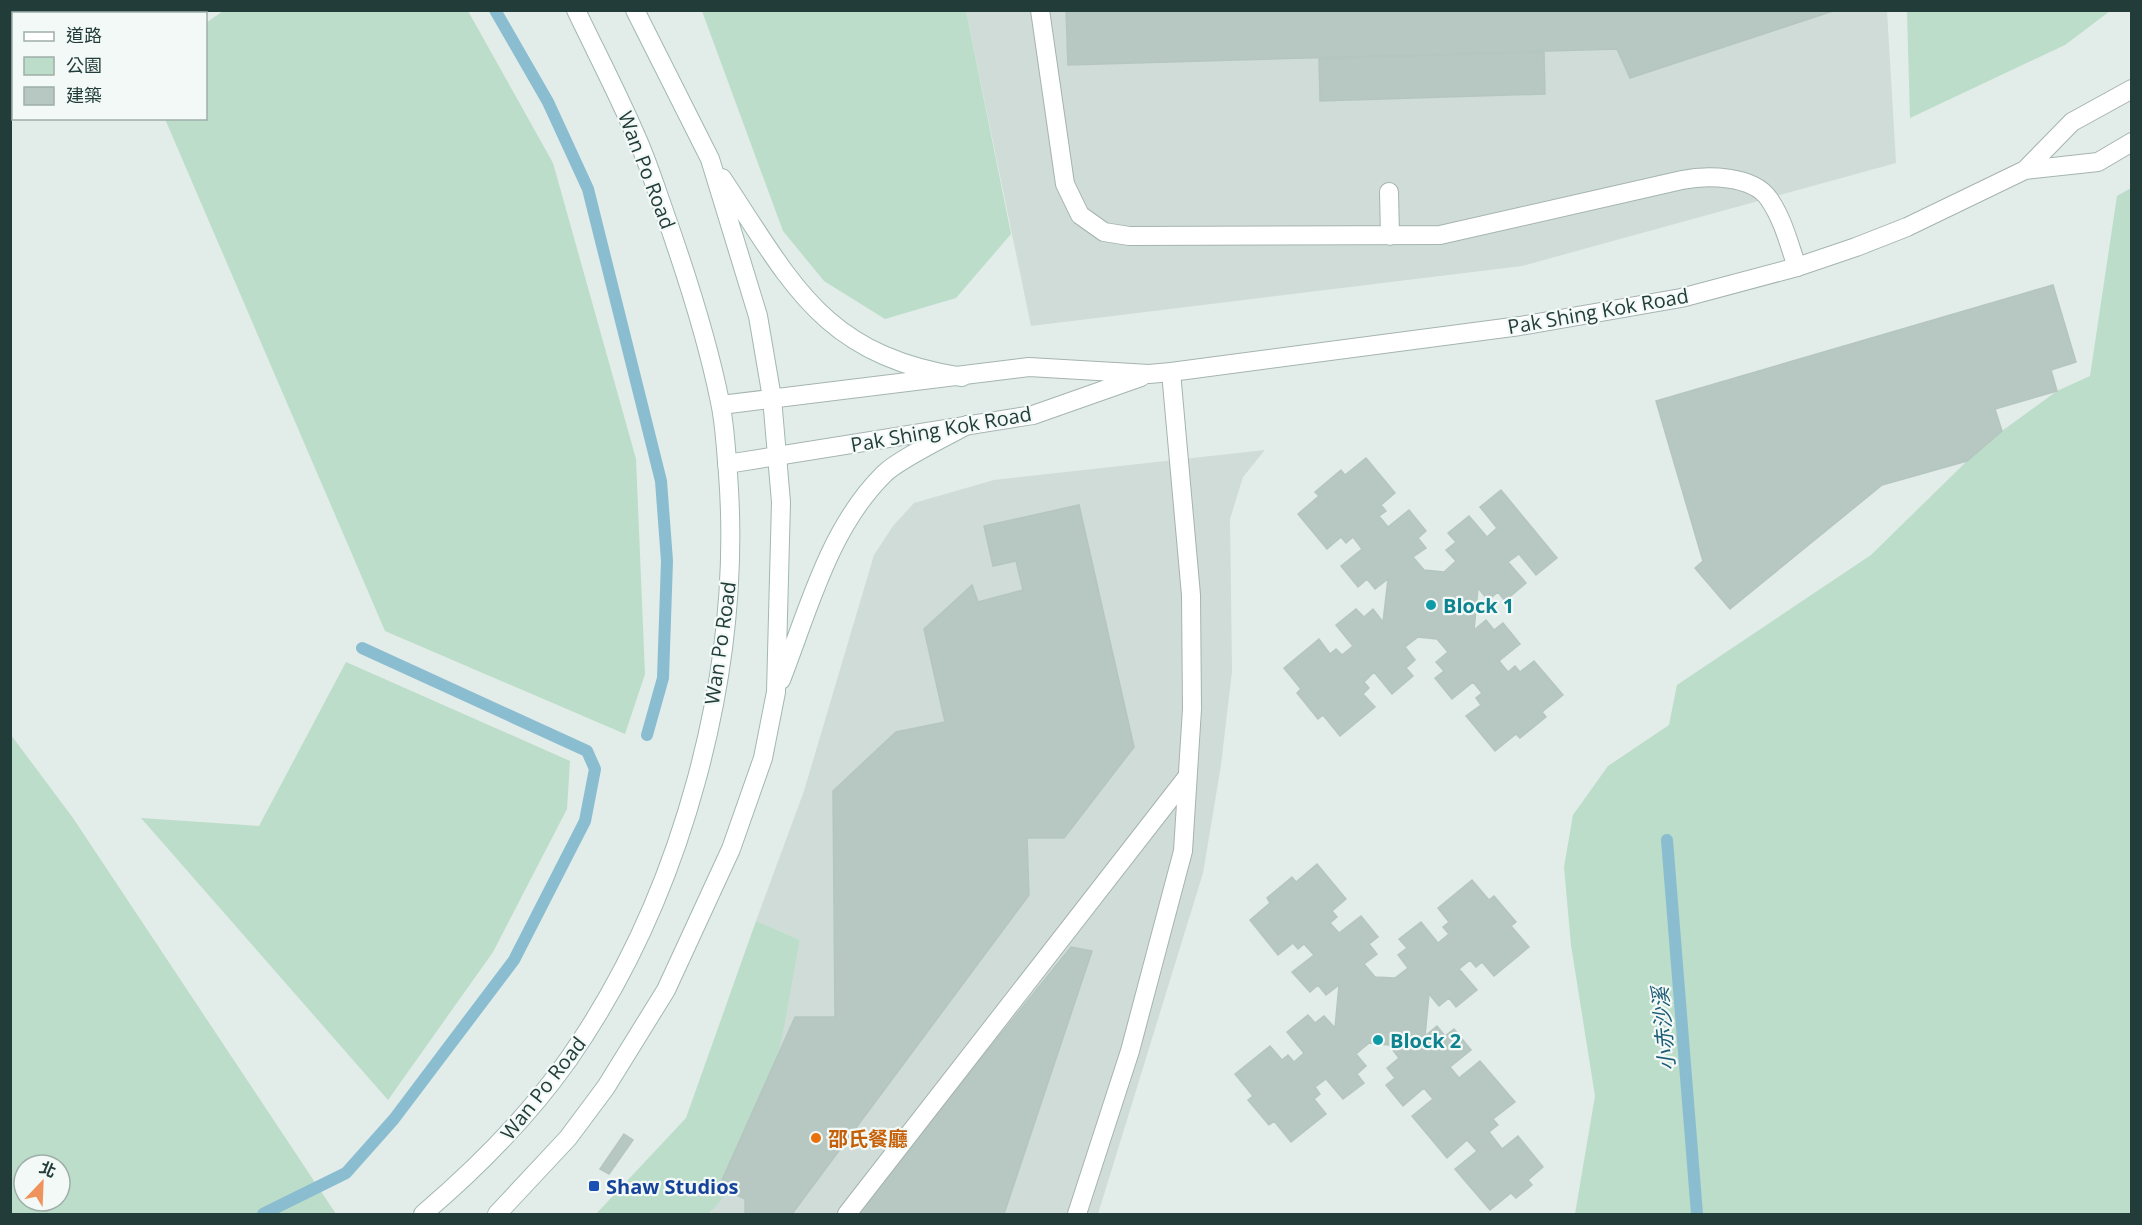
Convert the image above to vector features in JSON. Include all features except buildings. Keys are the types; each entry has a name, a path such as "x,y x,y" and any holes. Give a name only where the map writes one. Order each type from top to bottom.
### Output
{"main road":[{"name":"Wan Po Road","path":"423,1215 501,1143 567,1061 616,980 666,872 702,754 719,676 730,570 730,506 721,405 680,257 641,148 576,10"},
{"path":"635,10 710,159 807,302 846,337 875,353 929,372 962,377"},
{"path":"1040,10 1065,184 1080,215 1104,232 1129,236 1440,235 1472,230 1700,177 1719,177 1750,185 1769,198 1774,211 1781,220 1792,269"},
{"name":"Pak Shing Kok Road","path":"2025,170 2072,122 2132,89"},
{"name":"Pak Shing Kok Road","path":"721,405 1029,367 1149,374 1171,372 1520,326 1681,298 1792,269 1907,227 2025,170 2098,162 2132,142"},
{"path":"497,1215 568,1138 606,1087 666,990 731,849 763,758 776,693 781,502 772,398 758,316 710,159"},
{"path":"1389,192 1390,236"},
{"path":"1077,1215 1130,1050 1183,851 1192,709 1191,595 1171,372"},
{"name":"Pak Shing Kok Road","path":"727,464 1033,415 1149,374"},
{"path":"776,693 832,549 856,508 885,473 967,425"},
{"path":"847,1215 1187,777"}],"shaded area":[{"path":"966,11 1887,11 1896,163 1522,266 1031,326"},
{"path":"1265,450 1243,477 1230,519 1232,671 1221,765 1203,873 1098,1214 710,1214 744,1165 767,1097 800,940 756,921 804,791 874,555 893,526 914,503 994,480"}],"green space":[{"path":"1907,10 2110,11 2065,45 1910,118"},
{"path":"223,11 468,11 553,163 636,459 645,674 625,734 385,631 165,120 207,120 207,22"},
{"path":"702,11 966,11 1011,234 956,298 885,319 824,281 783,231"},
{"path":"2131,188 2131,1214 1575,1214 1595,1096 1571,945 1564,867 1573,815 1608,766 1669,725 1677,685 1871,555 1967,461 2002,431 2057,391 2090,376 2117,196"},
{"path":"346,662 570,761 567,809 493,952 388,1100 141,818 259,826"},
{"path":"11,735 73,818 336,1214 11,1214"},
{"path":"756,921 800,940 771,1085 747,1157 730,1188 709,1214 596,1214 686,1118"}],"waterway":[{"path":"495,10 548,102 588,189 661,481 667,561 663,678 647,735"},
{"path":"263,1214 346,1173 394,1119 514,960 585,821 595,769 587,751 362,648"},
{"name":"小赤沙溪","path":"1667,840 1697,1214"}],"place":[{"name":"Block 1","path":"1431,605"},
{"name":"Block 2","path":"1378,1040"},
{"name":"邵氏餐廳","path":"816,1138"},
{"name":"Shaw Studios","path":"594,1186"}]}
